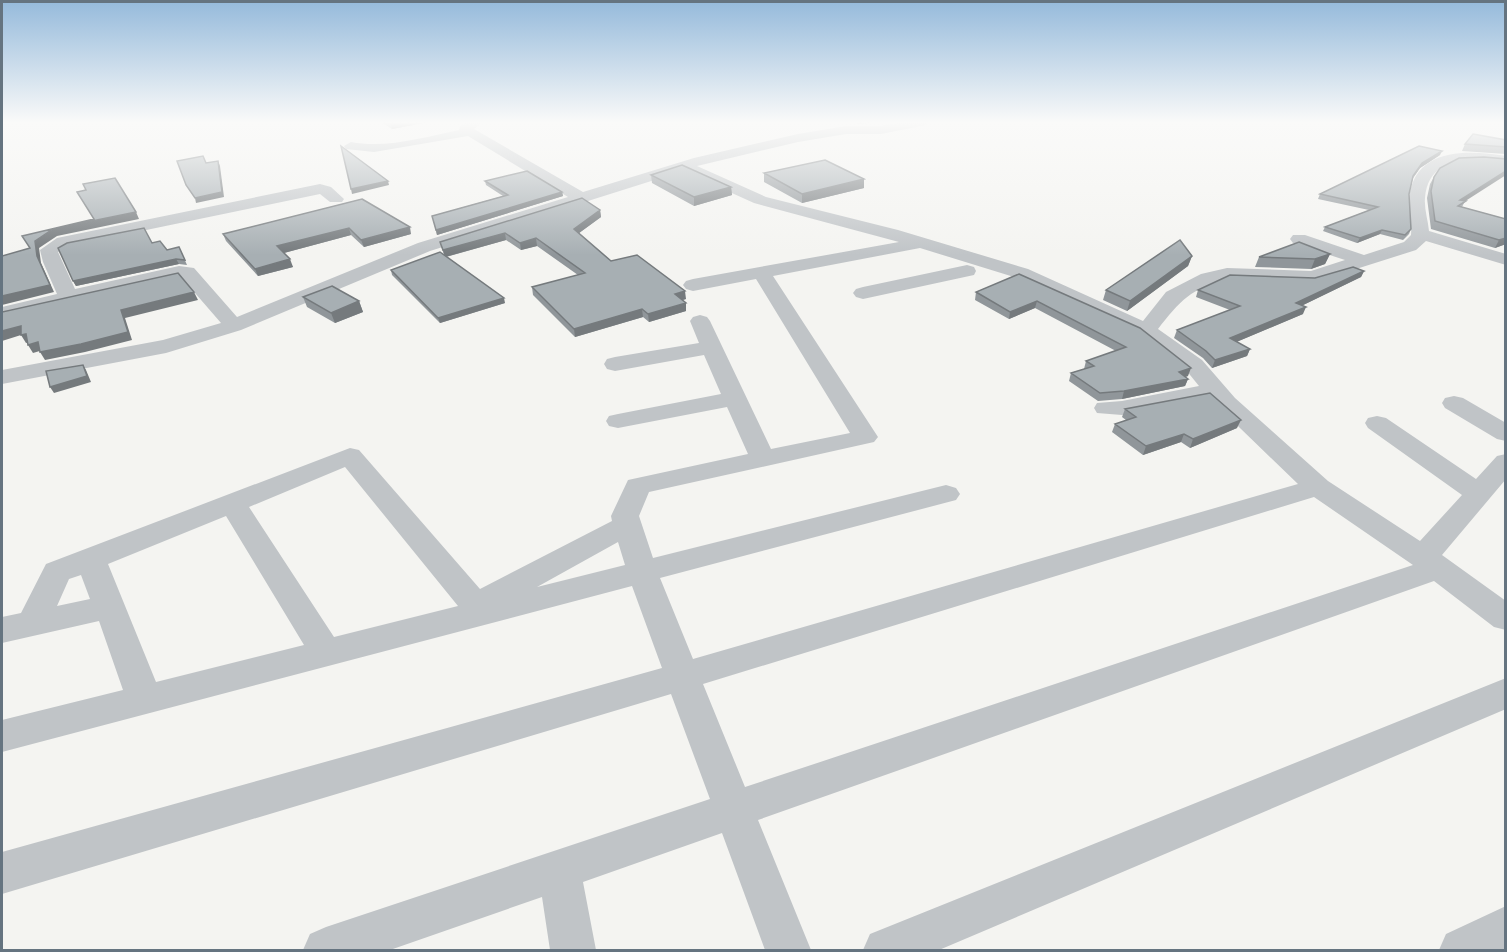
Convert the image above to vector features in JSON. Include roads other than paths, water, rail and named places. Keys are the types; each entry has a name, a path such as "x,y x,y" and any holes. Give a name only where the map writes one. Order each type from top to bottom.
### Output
{"street":[{"path":"533,166 580,197"},
{"path":"2,377 166,346 234,326 414,251 580,197 684,166"},
{"path":"686,166 760,200 892,234 1021,273 1146,330 1194,365 1226,403 1318,487 1430,562 1506,618"},
{"path":"1146,330 1173,296 1208,278 1227,274 1312,277 1410,246 1416,242 1420,234 1417,201 1419,184 1435,166"},
{"path":"68,297 65,284 50,258 49,250 63,242 320,189 326,189 336,199"},
{"path":"1420,234 1506,260"},
{"path":"1299,239 1362,260"},
{"path":"693,285 916,244"},
{"path":"832,260 866,297 967,271"},
{"path":"2,313 187,272 234,326"},
{"path":"762,273 865,437 639,486 625,516 642,572 788,951"},
{"path":"700,321 763,459"},
{"path":"615,364 712,347"},
{"path":"1106,408 1122,408 1215,390"},
{"path":"618,421 735,398"},
{"path":"1454,403 1506,434"},
{"path":"1377,423 1478,493"},
{"path":"33,623 57,572 350,456 479,609"},
{"path":"326,951 735,809 1430,562 1478,493 1506,462"},
{"path":"2,873 683,676 1318,487"},
{"path":"2,736 326,652 479,609 642,572 946,494"},
{"path":"233,504 326,652"},
{"path":"479,609 627,525"},
{"path":"91,559 145,700"},
{"path":"2,630 109,607"},
{"path":"885,951 1506,693"},
{"path":"559,870 573,951"},
{"path":"1462,951 1506,928"}]}
